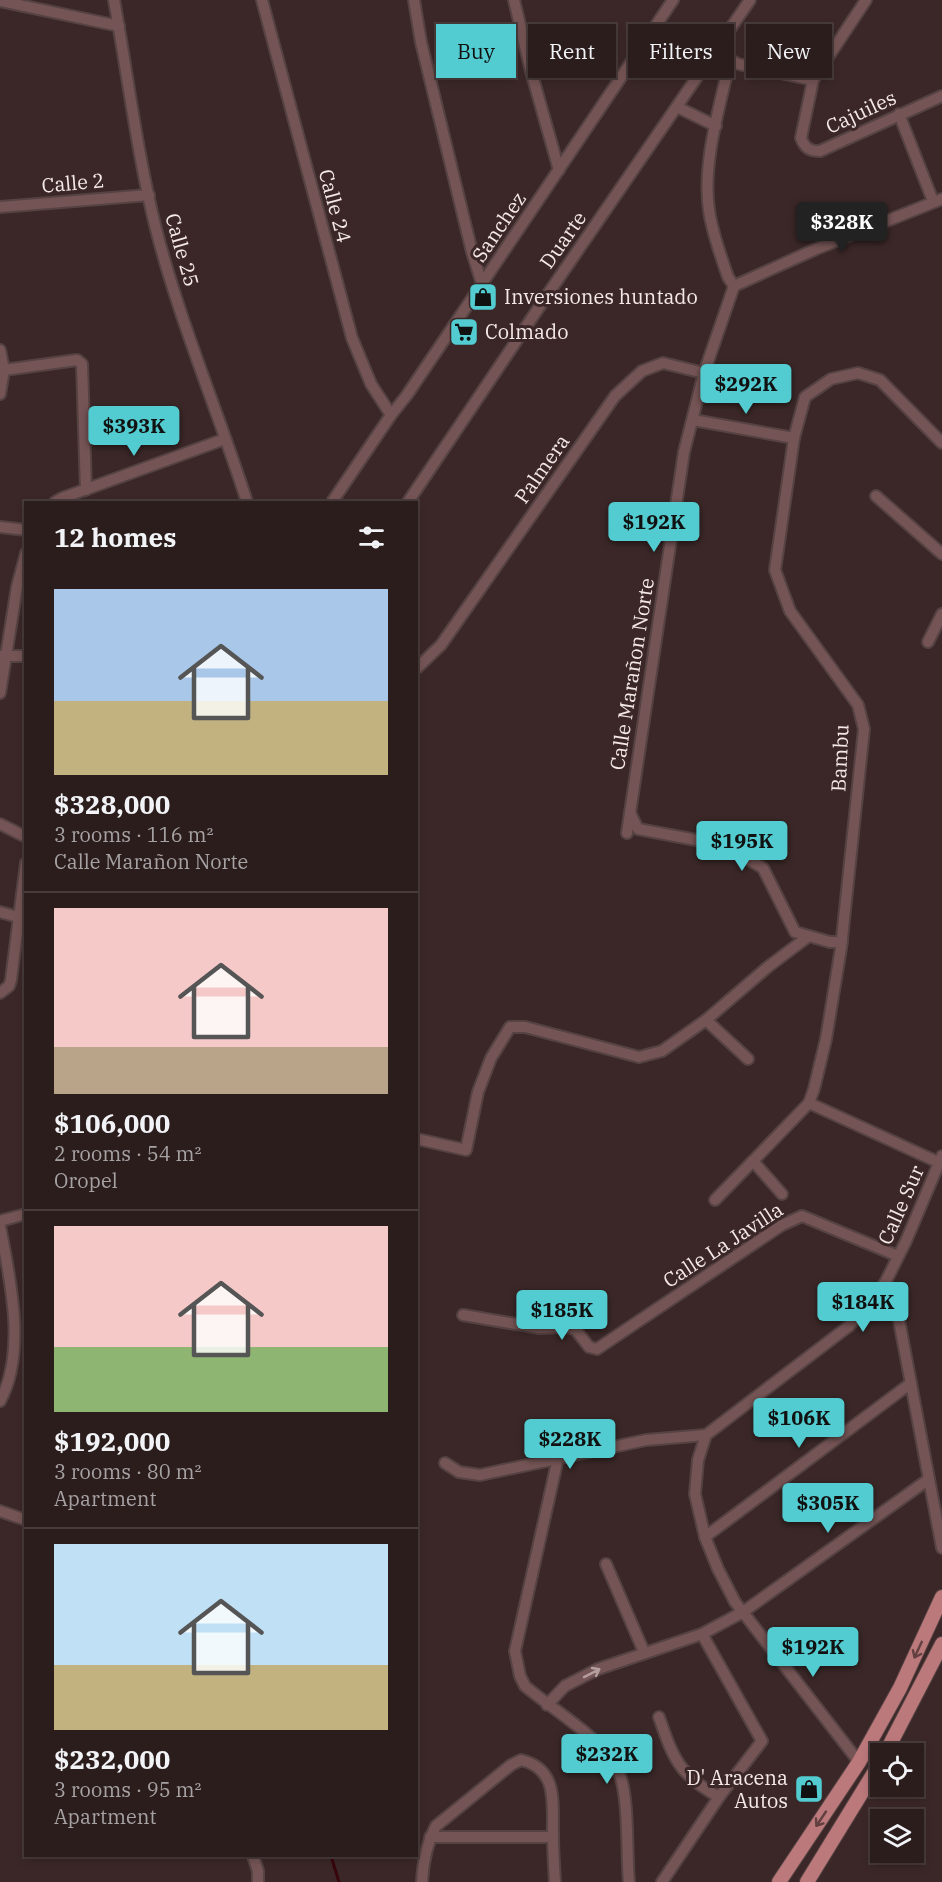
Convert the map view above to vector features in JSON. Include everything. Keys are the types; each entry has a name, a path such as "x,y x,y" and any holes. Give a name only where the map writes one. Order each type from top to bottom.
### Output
{"main road":[{"path":"779,1882 859,1762 900,1688 942,1597"},
{"path":"891,1743 942,1644"},
{"path":"807,1882 870,1779"}],"street":[{"name":"Calle 25","path":"114,0 157,230 193,349 248,501"},
{"name":"Calle 24","path":"262,0 352,338 371,384 391,415"},
{"path":"414,0 424,54 472,252 482,284"},
{"path":"514,0 559,170"},
{"name":"Sanchez","path":"333,501 407,395 673,0"},
{"name":"Duarte","path":"734,25 750,0"},
{"path":"734,62 813,81 866,0"},
{"path":"0,1 119,26"},
{"name":"Duarte","path":"409,501 698,78"},
{"path":"726,78 708,178 709,211 728,277 734,286 816,249 938,200 899,114"},
{"name":"Cajuiles","path":"813,81 801,138 804,146 811,151 820,151 942,96"},
{"path":"677,106 716,126"},
{"name":"Calle 2","path":"0,207 149,195"},
{"name":"Calle Marañon Norte","path":"627,833 684,452 704,373 734,286"},
{"path":"0,350 4,370 0,394"},
{"path":"4,370 77,360 82,364 86,490"},
{"name":"Palmera","path":"418,667 441,645 615,396 642,371 663,363 704,373"},
{"name":"Bambu","path":"809,1103 826,1039 842,942 864,729 858,705 790,611 775,570 794,438 805,397 831,379 858,373 880,380 942,442"},
{"path":"693,420 794,438"},
{"path":"57,501 225,439"},
{"path":"876,496 942,554"},
{"path":"0,527 24,530"},
{"path":"0,693 3,656 24,561"},
{"path":"928,642 942,614"},
{"path":"3,656 24,656"},
{"path":"630,813 638,829 723,844 763,868 795,932 830,942 842,942"},
{"path":"0,824 24,836"},
{"path":"0,993 9,986 11,980 24,876"},
{"path":"0,912 18,917"},
{"path":"418,1139 466,1150 478,1092 491,1058 510,1027 525,1027 639,1057 662,1051 706,1020 769,966 809,936"},
{"path":"706,1020 748,1059"},
{"path":"716,1200 809,1103 941,1162"},
{"path":"753,1161 782,1194"},
{"name":"Calle Sur","path":"706,1436 849,1326 885,1283 941,1162"},
{"path":"0,1221 24,1215"},
{"name":"Calle La Javilla","path":"463,1315 539,1328 568,1327 576,1330 589,1347 597,1349 802,1216 898,1257"},
{"path":"0,1226 15,1347 4,1394 0,1401"},
{"path":"885,1283 895,1299 942,1548"},
{"path":"705,1538 911,1383"},
{"path":"445,1463 459,1472 480,1475 646,1440 706,1436 698,1460 695,1494 705,1538 735,1602 859,1762"},
{"path":"558,1458 515,1651 520,1676 525,1686 595,1741 617,1769 625,1811 629,1882"},
{"path":"547,1705 566,1686 598,1669 702,1634 743,1612 929,1479"},
{"path":"0,1511 24,1519"},
{"path":"606,1564 644,1652"},
{"path":"662,1882 719,1797 761,1744 762,1738 702,1634"},
{"path":"659,1717 669,1745 681,1767 697,1785 719,1797"},
{"path":"422,1882 430,1837 436,1826 511,1765 521,1760 536,1766 545,1775 553,1793 555,1882"},
{"path":"430,1837 553,1837"},
{"path":"253,1857 258,1871 258,1882"}],"waterway":[{"path":"331,1857 339,1882"}],"place":[{"name":"Inversiones huntado","path":"483,297"},
{"name":"Colmado","path":"464,332"},
{"name":"D' Aracena Autos","path":"809,1789"}]}
